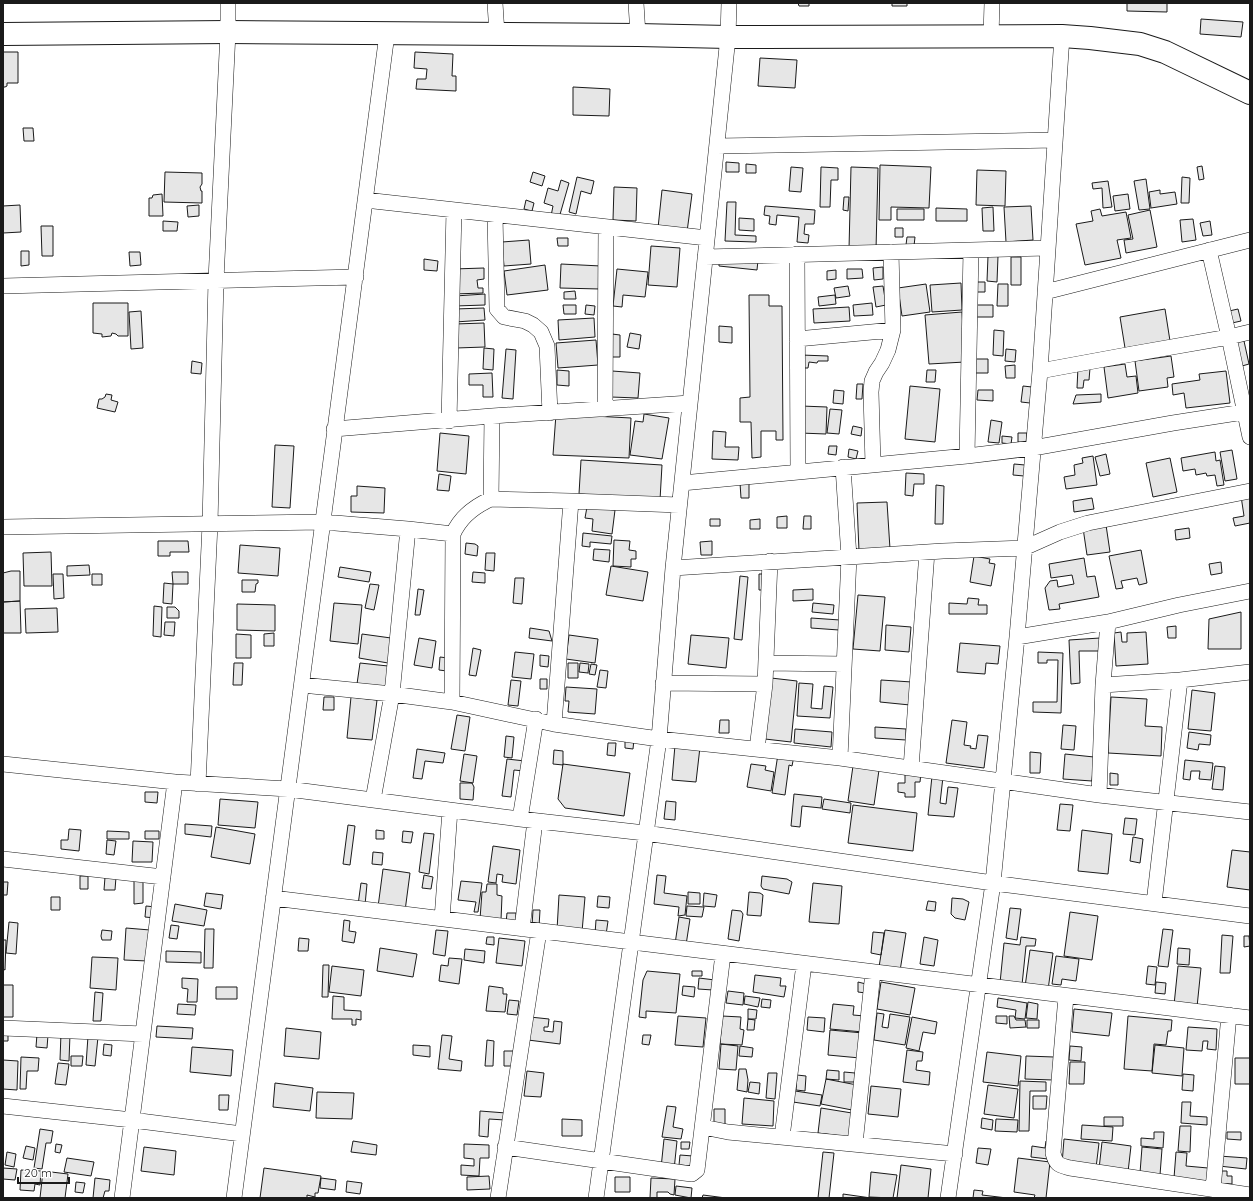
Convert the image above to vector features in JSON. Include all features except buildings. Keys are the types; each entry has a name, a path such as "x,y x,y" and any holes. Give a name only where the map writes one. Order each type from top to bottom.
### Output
{"street":[{"path":"198,784 210,524 216,280 228,32 228,3"},
{"path":"495,3 496,34"},
{"path":"636,3 638,35"},
{"path":"596,1198 658,739 679,505 728,37 729,3"},
{"path":"991,36 992,3"},
{"path":"3,34 228,32 728,37 1062,36 1140,44 1165,52 1250,93"},
{"path":"234,1198 387,34"},
{"path":"948,1198 992,883 1017,637 1040,372 1062,36"},
{"path":"717,146 1055,140"},
{"path":"365,200 707,238"},
{"path":"449,421 454,210"},
{"path":"495,215 497,309 504,316 526,321 541,332 547,346 550,413"},
{"path":"605,410 606,227"},
{"path":"1045,292 1250,240"},
{"path":"705,257 1048,248"},
{"path":"967,456 971,250"},
{"path":"1209,250 1248,411 1250,437"},
{"path":"873,465 872,381 888,350 893,330 891,252"},
{"path":"797,254 798,472"},
{"path":"3,286 356,277"},
{"path":"797,339 893,330"},
{"path":"1040,372 1250,332"},
{"path":"334,429 449,421 492,416 605,410 690,403"},
{"path":"682,483 967,456 1033,448 1248,411"},
{"path":"490,498 492,416"},
{"path":"840,758 849,557 843,467"},
{"path":"673,568 927,552 1024,548 1060,532 1088,523 1250,491"},
{"path":"452,702 453,534 456,527 478,505 490,498 679,505"},
{"path":"554,724 572,501"},
{"path":"3,527 323,522 453,534"},
{"path":"373,800 392,694 408,529"},
{"path":"911,768 927,552"},
{"path":"757,748 766,663 770,561"},
{"path":"1017,637 1108,622 1179,605 1250,591"},
{"path":"1099,795 1103,685 1108,622"},
{"path":"766,663 844,664"},
{"path":"1103,685 1180,680 1250,672"},
{"path":"1154,903 1180,680"},
{"path":"302,684 452,702 554,724 658,739 757,748 840,758 1099,795 1250,812"},
{"path":"663,684 764,684"},
{"path":"520,819 536,720"},
{"path":"3,764 175,782 288,789 535,821 645,833 992,883 1250,916"},
{"path":"122,1198 175,782"},
{"path":"442,920 450,810"},
{"path":"522,929 535,821"},
{"path":"3,859 163,877"},
{"path":"273,898 442,920 1250,1018"},
{"path":"498,1198 539,931"},
{"path":"506,1147 692,1174 697,1170 723,954"},
{"path":"782,1137 804,964"},
{"path":"855,1144 873,972"},
{"path":"1066,996 1053,1153 1055,1161 1058,1164 1070,1168 1250,1194"},
{"path":"1213,1189 1229,1015"},
{"path":"3,1028 143,1034"},
{"path":"3,1106 242,1134"},
{"path":"703,1127 728,1132 955,1154"}]}
